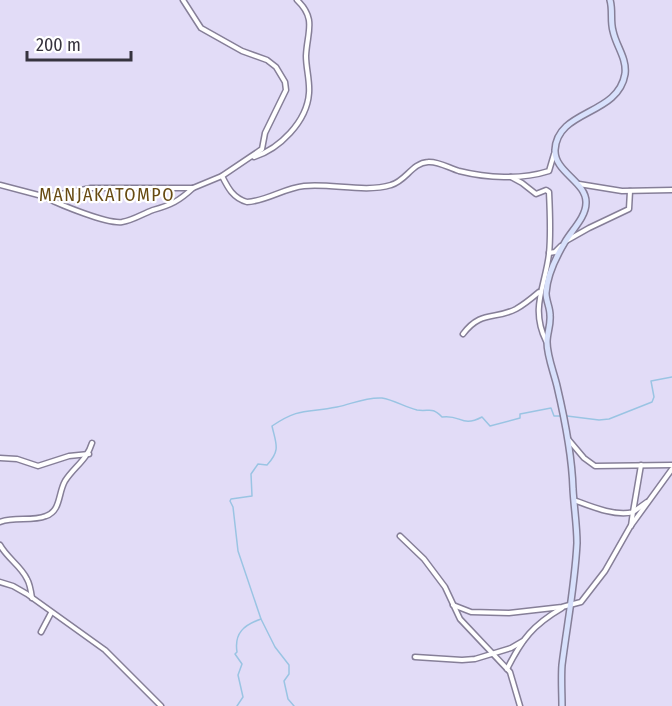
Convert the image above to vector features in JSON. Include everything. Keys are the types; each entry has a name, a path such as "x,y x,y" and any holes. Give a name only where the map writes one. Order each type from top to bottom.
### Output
{"street":[{"path":"0,185 46,197 110,222 121,222 138,218 179,201 193,188 222,176 262,149 265,133 286,90 285,82 276,67 267,60 242,51 201,28 183,0"},
{"path":"250,159 268,152 287,137 306,107 309,93 306,59 310,24 306,8 297,0"},
{"path":"222,176 229,190 240,200 247,202 302,186 392,185 405,177 414,166 433,161 463,172 511,177 549,171 555,153 556,140 561,130 601,107 613,97 622,83 625,63 613,34 610,0"},
{"path":"547,342 551,317 546,290 553,266 586,206 584,191 570,178 555,153"},
{"path":"511,177 536,194 546,190 549,192 549,253 540,292 538,318 547,342 568,439 577,541 562,668 562,706"},
{"path":"578,184 630,190 672,190"},
{"path":"46,197 91,188 193,188"},
{"path":"549,253 555,252 565,242 590,228 629,209 630,190"},
{"path":"463,334 478,320 515,310 540,292"},
{"path":"453,605 471,612 508,613 571,606 581,602 621,546 630,527 672,466 595,466 584,458 568,439"},
{"path":"0,522 36,519 53,513 66,480 89,454 92,443"},
{"path":"0,458 16,459 38,466 69,456 89,454"},
{"path":"630,527 641,465"},
{"path":"573,500 610,512 627,514 650,500"},
{"path":"400,536 424,559 445,587 460,619 507,669 514,680 520,706"},
{"path":"0,545 26,575 32,598"},
{"path":"0,582 13,586 32,598 105,650 161,706"},
{"path":"507,669 523,641 540,622 562,607"},
{"path":"41,632 51,613"},
{"path":"415,657 475,659 491,652 511,648 523,641"}],"waterway":[{"path":"567,416 609,419 652,402 654,397 651,381 672,377"},
{"path":"294,706 288,699 284,681 289,674 289,665 275,647 261,619 238,551 233,507 230,501 252,496 251,474 258,464 267,465 276,451 272,426 297,413 376,398 386,399 417,410 433,410 442,417 453,417 465,421 482,417 490,426 520,418 520,414 551,408 554,416 562,416"},
{"path":"237,706 243,697 238,675 242,664 235,654 237,640 245,627 261,619"}],"district":[{"name":"MANJAKATOMPO","path":"107,195"}]}
